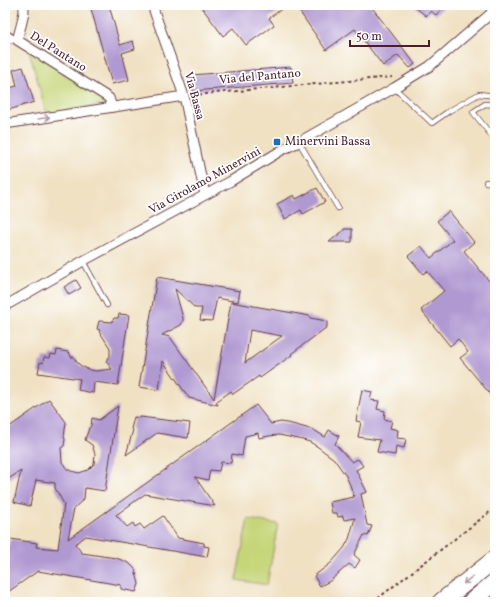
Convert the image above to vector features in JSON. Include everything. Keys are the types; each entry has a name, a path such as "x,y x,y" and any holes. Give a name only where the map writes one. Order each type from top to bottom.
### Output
{"highway":[{"path":"441,602 495,559"},
{"path":"471,602 495,582"}],"street":[{"name":"Del Pantano","path":"24,5 17,40 109,98 112,107"},
{"name":"Via Bassa","path":"152,5 184,96 205,195"},
{"name":"Via Girolamo Minervini","path":"5,306 394,88 430,66 494,12"},
{"path":"5,124 184,96"}],"lane":[{"path":"486,5 494,12"},
{"path":"394,88 432,123 449,111 479,94 495,96"},
{"path":"495,105 485,104 473,112 495,140"},
{"path":"299,142 338,208"},
{"path":"486,182 495,183"},
{"path":"83,262 108,305"}],"path":[{"name":"Via del Pantano","path":"184,96 392,77"},
{"path":"374,602 495,508"}],"green space":[{"path":"29,51 106,101 105,104 50,114 46,111"},
{"path":"248,519 278,524 267,585 236,580"}],"building":[{"path":"90,5 109,5 120,45 133,41 135,49 122,53 129,80 112,84"},
{"path":"200,5 287,5 269,18 274,25 246,45 233,28 223,36"},
{"path":"295,5 370,5 415,64 410,68 398,55 383,66 355,29 326,50"},
{"path":"413,5 445,5 436,15 431,11 426,16"},
{"path":"23,67 34,102 5,111 5,89 17,86 13,70"},
{"path":"291,67 293,83 193,91 192,75"},
{"path":"317,188 325,202 303,214 301,210 285,219 277,204 294,195 296,199"},
{"path":"449,211 474,242 464,251 495,288 495,400 460,358 468,352 458,339 450,346 421,310 444,291 427,271 423,274 408,256 421,246 431,258 453,240 437,221"},
{"path":"344,229 352,229 352,242 329,242 343,231"},
{"path":"157,277 240,291 238,302 217,298 212,321 200,320 202,308 195,308 175,289 183,321 181,325 162,335 170,337 214,399 231,302 310,316 310,318 327,321 327,327 291,354 292,355 260,378 259,376 233,394 231,391 216,402 218,405 189,398 163,361 159,390 139,387","holes":["250,330 282,336 245,363"]},
{"path":"76,280 81,288 69,295 64,287"},
{"path":"119,314 129,315 118,385 94,382 93,393 78,390 80,379 38,373 40,362 43,363 44,357 50,358 51,354 56,355 57,350 68,352 71,357 74,357 81,366 90,370 96,371 112,369 106,361 110,356 110,348 99,332 100,330 97,329 99,321 112,322 114,318 118,318"},
{"path":"362,390 372,392 370,400 379,401 377,409 385,411 384,419 392,421 390,428 398,430 397,438 406,439 404,448 396,446 395,455 377,452 380,440 358,437 361,422 356,421"},
{"path":"49,399 66,422 64,446 61,448 62,462 67,469 79,473 88,470 94,464 95,454 92,445 85,440 91,426 92,418 99,420 118,406 105,491 85,488 84,499 74,508 68,539 256,405 271,424 281,422 292,424 314,430 325,437 329,430 339,436 335,444 352,462 358,459 363,466 356,470 367,492 361,494 367,525 372,526 368,536 364,535 354,555 360,560 355,568 349,564 330,581 320,586 314,576 331,563 344,548 349,539 355,518 344,520 343,516 338,517 337,513 332,513 330,502 354,497 350,485 346,476 334,459 310,442 279,435 259,438 258,433 245,436 242,456 232,454 231,463 221,462 219,471 210,470 208,480 195,477 215,506 145,494 116,515 127,527 133,523 135,527 140,524 144,529 163,516 178,538 204,543 204,546 209,547 207,557 86,536 75,544 82,553 116,558 130,564 135,569 139,584 136,592 121,589 121,585 38,571 5,594 5,561 10,539 37,543 36,547 58,549 64,504 55,488 55,483 36,480 30,506 14,502 21,471 5,481 5,430"},
{"path":"134,417 190,423 188,438 157,433 126,455 133,430 131,429"}],"place":[{"name":"Minervini Bassa","path":"277,142"}]}
